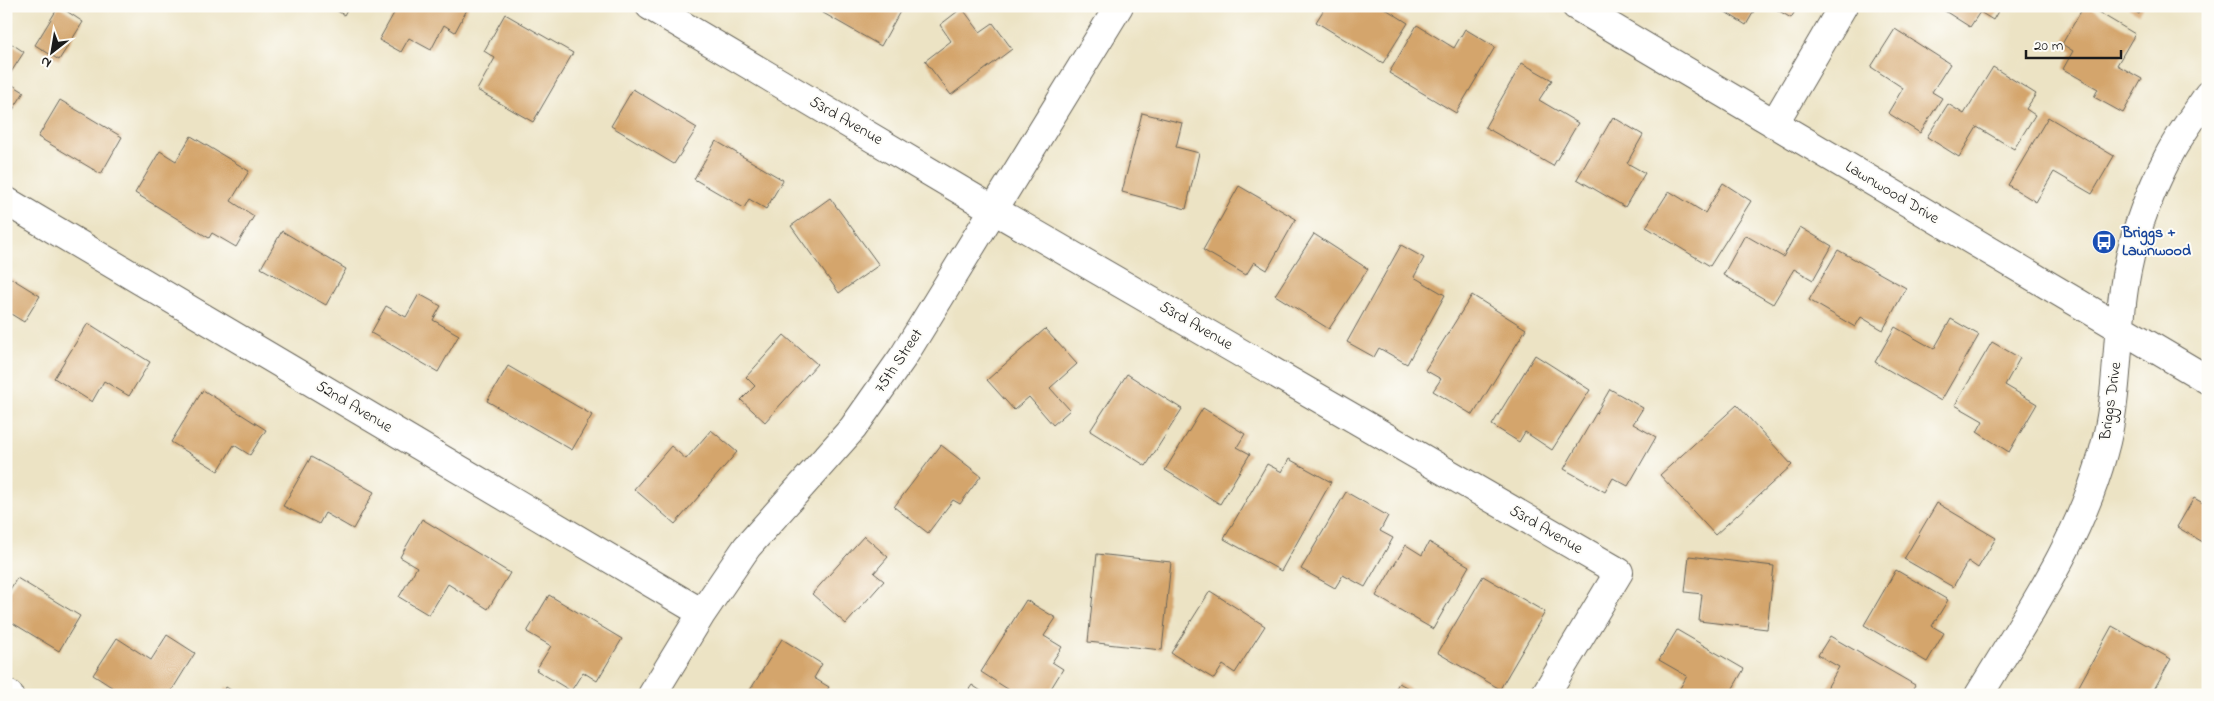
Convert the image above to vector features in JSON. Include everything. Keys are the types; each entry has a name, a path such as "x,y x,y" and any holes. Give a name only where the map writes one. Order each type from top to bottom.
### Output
{"street":[{"name":"53rd Avenue","path":"650,6 994,210 1619,572 1545,695"},
{"name":"75th Street","path":"652,695 702,613 747,547 853,428 903,357 1119,6"},
{"name":"Lawnwood Drive","path":"1576,6 2208,380"},
{"path":"1774,124 1843,6"},
{"name":"Briggs Drive","path":"1979,695 2060,561 2087,504 2104,452 2116,391 2119,327 2130,257 2140,222 2169,154 2208,95"},
{"name":"52nd Avenue","path":"6,201 702,613"}],"building":[{"path":"59,6 83,22 59,60 35,45"},
{"path":"329,6 349,6 344,15"},
{"path":"398,6 469,6 455,32 444,25 431,50 409,38 401,52 379,40"},
{"path":"820,6 903,6 881,46 818,10"},
{"path":"1326,6 1381,6 1408,23 1383,63 1316,22"},
{"path":"1716,6 1757,6 1746,25"},
{"path":"1771,6 1798,6 1791,18"},
{"path":"1937,6 2001,6 1993,20 1980,12 1970,27"},
{"path":"2084,6 2088,6 2135,34 2117,65 2142,79 2123,113 2094,97 2098,89 2063,69 2073,51 2062,44"},
{"path":"2125,6 2144,6 2139,14"},
{"path":"962,8 980,32 993,23 1012,49 951,95 925,61 951,41 940,25"},
{"path":"505,14 573,53 533,122 477,90 495,58 484,51"},
{"path":"1417,25 1454,48 1465,29 1495,47 1456,113 1389,73"},
{"path":"1895,29 1950,64 1932,92 1942,98 1920,133 1888,113 1903,88 1871,67"},
{"path":"6,40 24,52 6,80"},
{"path":"1522,63 1552,80 1539,100 1578,123 1553,166 1485,127"},
{"path":"1993,67 2036,94 2026,109 2035,115 2014,149 1977,127 1959,157 1927,137 1948,104 1964,114"},
{"path":"6,81 24,92 6,121"},
{"path":"633,89 697,128 674,164 611,126"},
{"path":"60,100 122,137 101,174 38,137"},
{"path":"1142,113 1182,123 1176,147 1199,153 1186,209 1122,192"},
{"path":"1613,117 1643,135 1627,163 1645,173 1625,207 1577,179"},
{"path":"2048,117 2114,156 2092,194 2054,172 2036,202 2008,185"},
{"path":"191,136 249,171 231,201 254,216 236,247 212,233 209,238 135,193 160,151 176,161"},
{"path":"716,141 783,180 766,209 749,199 744,208 694,179"},
{"path":"1723,183 1751,201 1710,266 1646,227 1669,191 1705,213"},
{"path":"1239,186 1296,219 1267,270 1254,262 1246,275 1203,250"},
{"path":"830,198 879,265 839,293 791,226"},
{"path":"1800,227 1832,246 1813,280 1794,269 1773,304 1723,275 1745,235 1783,257"},
{"path":"282,231 346,269 326,305 261,268"},
{"path":"1314,234 1368,269 1329,329 1275,295"},
{"path":"1401,245 1424,258 1414,277 1445,295 1407,364 1379,348 1374,357 1347,342"},
{"path":"1838,250 1906,288 1883,330 1861,317 1855,327 1809,300"},
{"path":"6,275 40,296 24,322 6,311"},
{"path":"419,294 441,306 433,320 459,335 438,372 371,333 386,306 406,317"},
{"path":"1472,295 1526,329 1473,415 1433,391 1441,379 1425,370"},
{"path":"1951,319 1979,335 1941,401 1875,362 1895,327 1934,349"},
{"path":"88,323 150,362 129,396 104,381 92,402 54,378"},
{"path":"1045,329 1077,364 1050,388 1070,410 1053,425 1029,397 1014,410 987,380"},
{"path":"784,335 817,364 765,422 741,400 755,386 746,377"},
{"path":"1992,342 2020,358 2005,385 2037,404 2009,452 1977,432 1983,421 1955,405"},
{"path":"1535,355 1590,390 1552,450 1525,432 1519,442 1492,425"},
{"path":"508,366 592,415 572,450 487,401"},
{"path":"1127,374 1182,409 1146,466 1090,431"},
{"path":"1610,389 1643,408 1633,424 1656,437 1628,486 1613,478 1605,492 1564,469"},
{"path":"203,390 266,430 250,455 234,445 218,471 171,442"},
{"path":"1737,405 1792,465 1715,535 1660,475"},
{"path":"1203,408 1245,434 1237,447 1250,454 1220,504 1165,470"},
{"path":"711,430 737,452 675,524 634,489 671,446 686,459"},
{"path":"941,445 981,476 960,504 953,500 928,533 894,507"},
{"path":"311,457 374,492 353,529 325,513 319,524 283,506"},
{"path":"1289,459 1331,482 1281,571 1224,539 1267,464 1282,472"},
{"path":"1346,492 1388,516 1380,531 1393,538 1365,587 1343,575 1335,588 1301,569"},
{"path":"2194,498 2208,506 2208,545 2177,527"},
{"path":"1937,503 1996,538 1978,568 1968,561 1953,587 1904,559"},
{"path":"422,519 510,573 488,609 448,584 429,615 399,597 417,567 400,557"},
{"path":"864,536 888,557 874,573 884,581 846,624 812,594"},
{"path":"1429,542 1469,566 1433,629 1376,596 1406,545 1422,555"},
{"path":"1097,554 1171,562 1162,650 1088,642"},
{"path":"1689,556 1774,566 1767,629 1699,621 1702,594 1685,592"},
{"path":"1896,570 1948,600 1932,626 1944,633 1927,662 1864,625"},
{"path":"1483,576 1545,612 1500,689 1438,653"},
{"path":"17,578 80,616 59,651 6,619 6,596"},
{"path":"1210,591 1265,626 1235,673 1223,665 1214,679 1171,653"},
{"path":"549,595 622,639 597,681 583,672 571,691 536,670 551,646 527,632"},
{"path":"1026,600 1056,618 1044,636 1062,647 1052,662 1063,669 1047,695 1017,695 981,672"},
{"path":"2112,626 2171,659 2151,695 2074,695"},
{"path":"1677,630 1744,669 1729,695 1676,695 1687,676 1659,660"},
{"path":"167,635 195,653 169,695 124,695 93,675 117,638 151,660"},
{"path":"1830,636 1915,685 1909,695 1823,695 1839,667 1818,655"},
{"path":"782,639 822,664 814,678 829,687 824,695 747,695"},
{"path":"1399,683 1421,695 1392,695"},
{"path":"972,685 987,695 965,695"},
{"path":"226,687 239,695 221,695"}],"place":[{"name":"Briggs + Lawnwood","path":"2104,242"}]}
